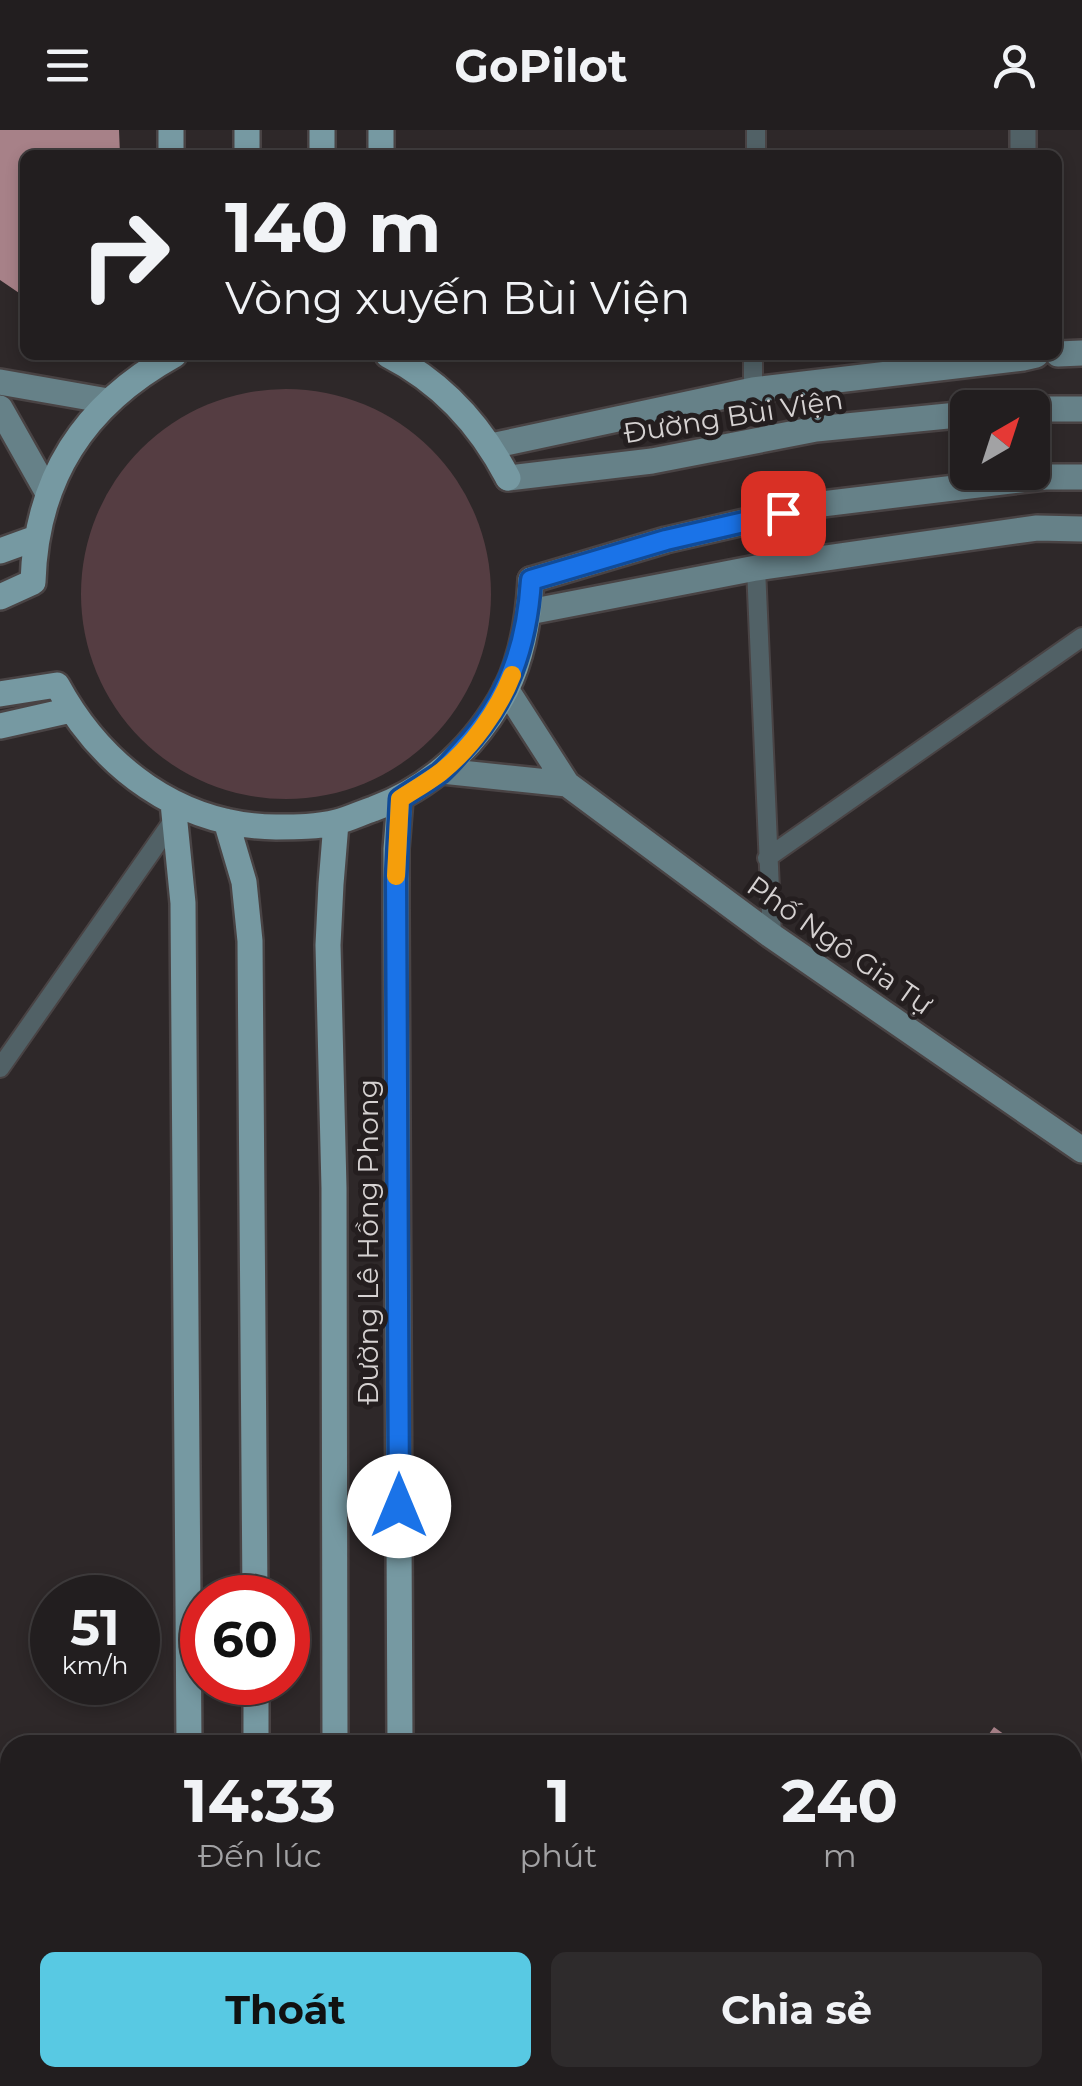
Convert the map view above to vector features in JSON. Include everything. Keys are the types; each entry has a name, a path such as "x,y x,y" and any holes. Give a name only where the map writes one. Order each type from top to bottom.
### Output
{"main road":[{"path":"0,596 33,582 36,538 48,493 73,443 108,401 165,360"},
{"path":"397,360 448,395 491,446"},
{"name":"Đường Bùi Viện","path":"950,416 816,429 652,462 508,478 491,446 753,390 997,360"},
{"path":"0,382 108,401"},
{"path":"0,408 48,493"},
{"path":"1050,409 1082,410"},
{"path":"0,694 58,686 99,747 174,811 263,827 300,828 336,822 400,799 442,771 478,733 506,689 521,652 531,580 666,540 822,504 1045,477 1082,477"},
{"path":"529,612 756,568 1037,528 1082,530"},
{"path":"0,552 36,538"},
{"path":"506,689 567,784"},
{"path":"0,726 71,710"},
{"path":"442,771 567,784"},
{"name":"Phố Ngô Gia Tự","path":"567,784 772,936 1082,1150"},
{"name":"Đường Lê Hồng Phong","path":"400,799 396,864 400,1735"},
{"path":"174,811 182,902 189,1735"},
{"path":"226,822 244,882 250,941 255,1575"},
{"name":"Đường Lê Hồng Phong","path":"335,1735 334,1188 328,945 336,822"},
{"path":"256,1705 256,1735"}],"lane":[{"path":"753,360 753,390"},
{"path":"756,568 772,936"},
{"path":"768,858 1082,637"},
{"path":"0,1068 174,811"}],"shaded area":[{"path":"286,389 326,393 364,405 400,424 431,449 456,480 475,516 487,554 491,594 487,634 475,672 456,708 431,739 400,764 364,783 326,795 286,799 246,795 208,783 172,764 141,739 116,708 97,672 85,634 81,594 85,554 97,516 116,480 141,449 172,424 208,405 246,393"}],"building":[{"path":"0,130 119,130 120,150 20,150 20,294 0,280"},
{"path":"994,1727 1005,1735 988,1735"}],"slow traffic":[{"path":"396,876 400,799 442,771 478,733 512,675"}],"route":[{"path":"399,1506 396,848 400,799 442,771 478,733 506,689 521,652 531,580 666,540 783,513"}]}
